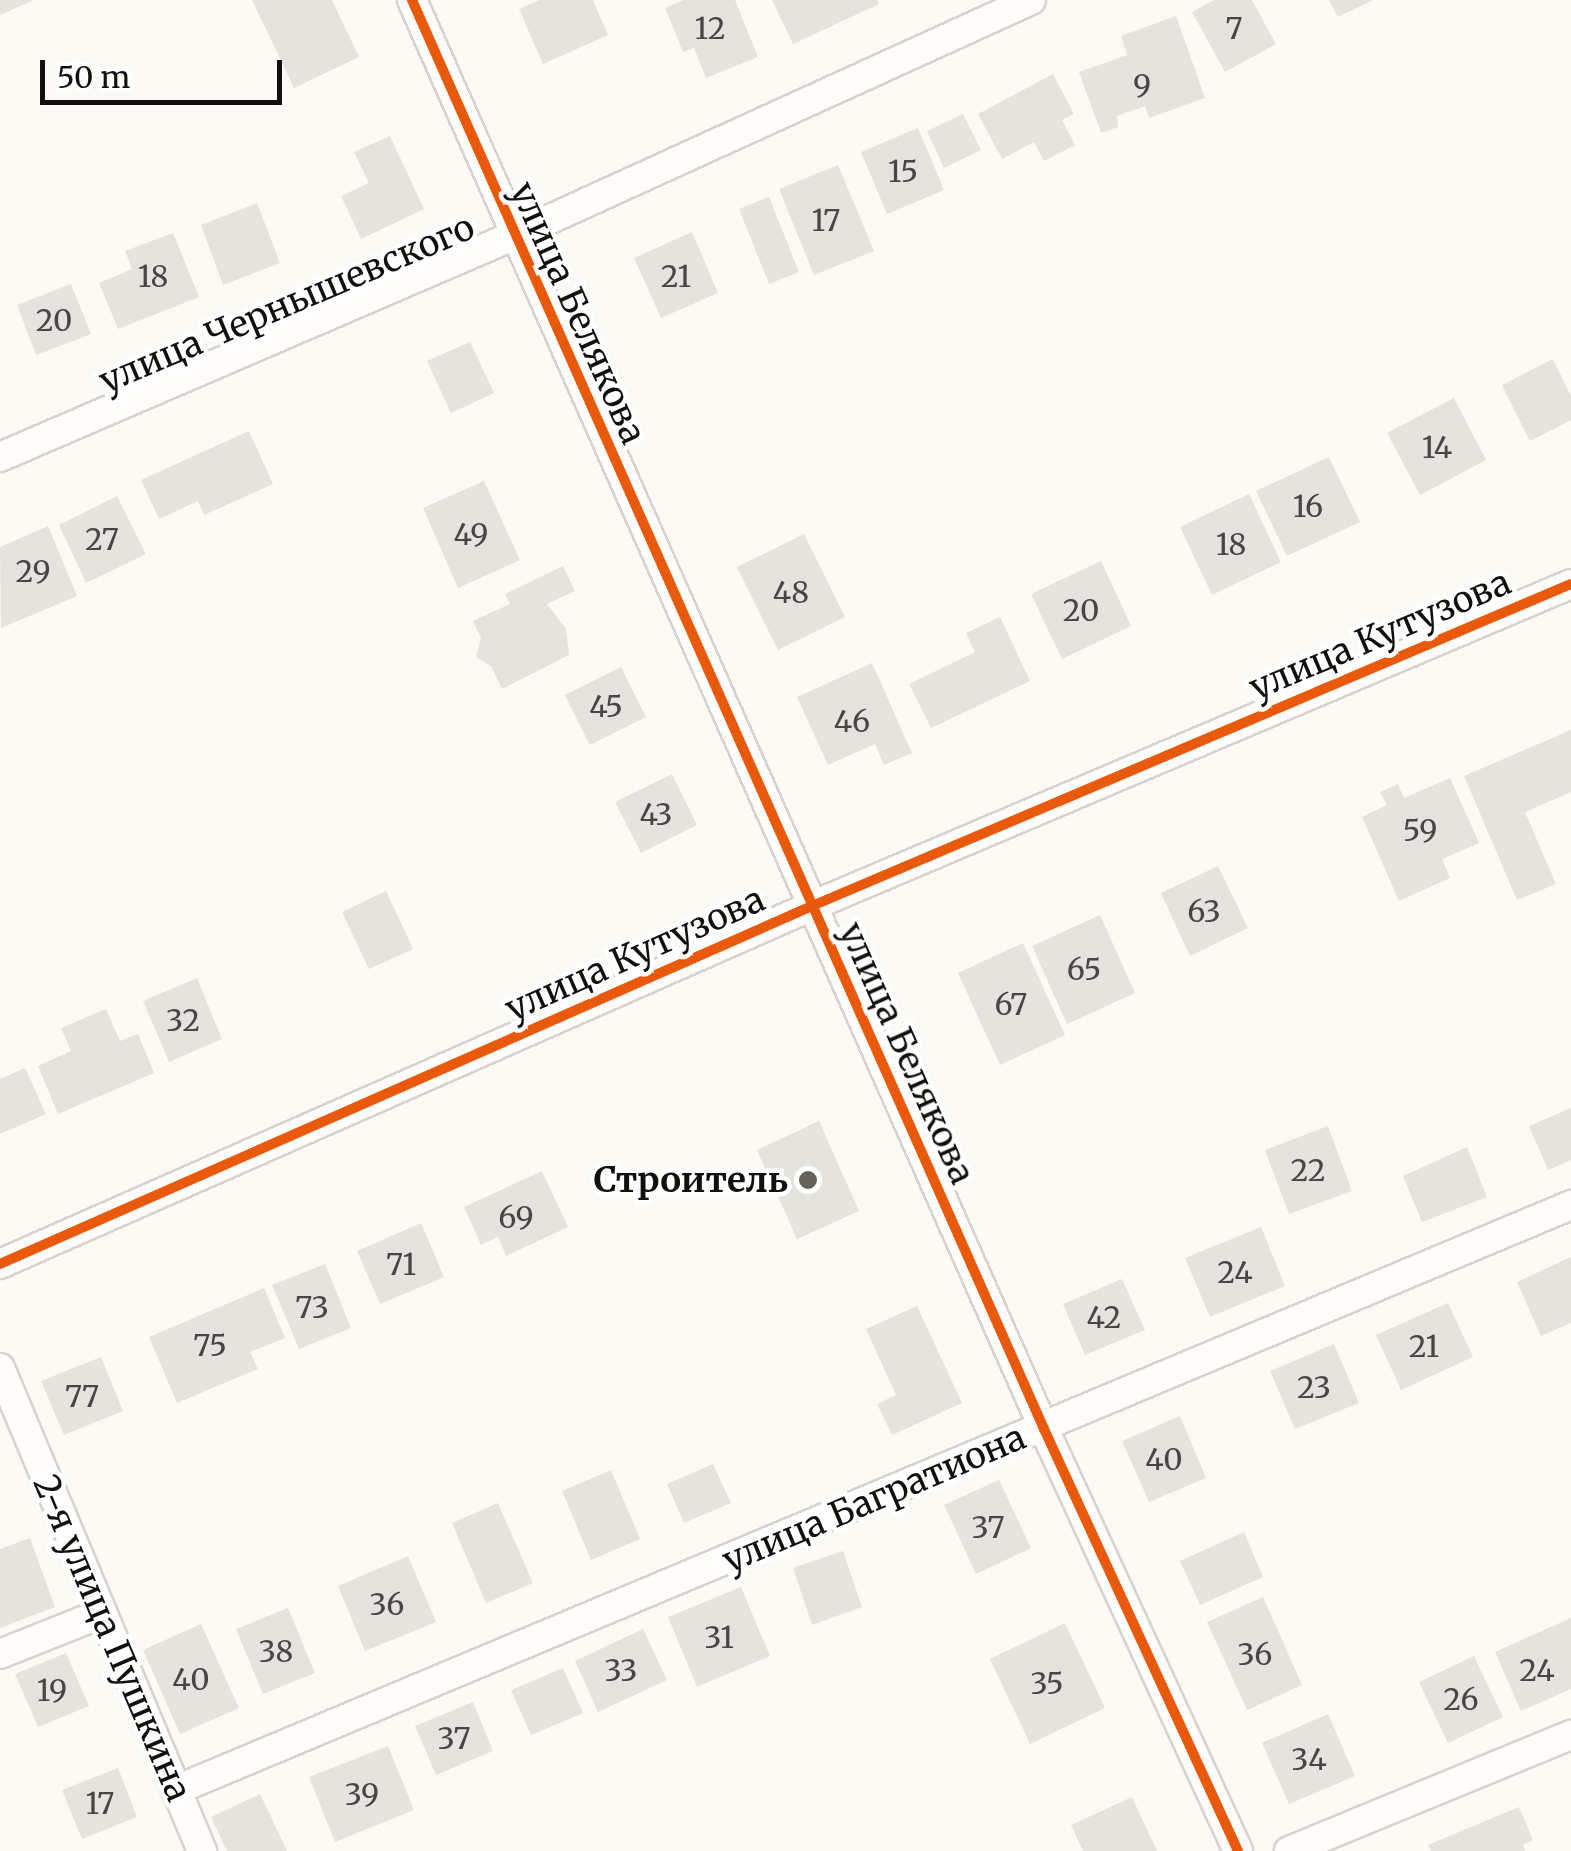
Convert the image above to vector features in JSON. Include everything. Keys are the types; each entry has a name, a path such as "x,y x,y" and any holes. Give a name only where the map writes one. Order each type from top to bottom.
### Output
{"street":[{"name":"улица Белякова","path":"412,0 1044,1429 1238,1851"},
{"name":"улица Чернышевского","path":"0,457 514,236 1030,0"},
{"name":"улица Кутузова","path":"0,1264 812,906 1571,584"},
{"name":"улица Багратиона","path":"176,1790 1571,1205"},
{"name":"2-я улица Пушкина","path":"0,1368 202,1851"},
{"path":"0,1654 100,1614"},
{"path":"1289,1851 1571,1735"}],"building":[{"path":"0,0 34,0 0,15"},
{"path":"252,0 332,0 359,57 294,88"},
{"path":"540,0 593,0 608,35 543,64 519,9"},
{"path":"684,0 735,0 758,57 706,78 694,48 683,52 665,8"},
{"path":"772,0 877,0 879,4 793,44"},
{"path":"1214,0 1252,0 1276,44 1225,72 1192,12"},
{"path":"1329,0 1373,0 1338,17"},
{"path":"1176,16 1205,98 1149,118 1145,106 1117,116 1118,127 1101,133 1079,72 1127,55 1121,36"},
{"path":"1053,74 1074,114 1062,120 1075,145 1044,161 1034,142 1002,159 978,114"},
{"path":"963,114 981,150 944,168 927,131"},
{"path":"918,128 944,190 887,214 861,152"},
{"path":"390,136 424,209 361,239 341,196 369,183 354,152"},
{"path":"838,165 874,251 814,275 779,189"},
{"path":"769,197 799,272 769,284 739,209"},
{"path":"257,203 280,263 223,285 201,225"},
{"path":"692,232 718,293 661,318 634,258"},
{"path":"173,233 199,297 118,329 99,283 132,269 125,251"},
{"path":"71,284 91,334 36,355 17,305"},
{"path":"470,342 494,393 451,413 427,361"},
{"path":"1553,359 1571,396 1571,420 1530,441 1502,385"},
{"path":"1454,398 1486,460 1420,495 1387,433"},
{"path":"249,431 273,484 204,515 198,501 159,519 141,480"},
{"path":"1329,457 1360,522 1287,556 1256,491"},
{"path":"484,481 520,560 458,588 423,508"},
{"path":"1249,494 1281,562 1212,595 1180,527"},
{"path":"117,496 146,554 86,583 59,525"},
{"path":"48,526 77,596 1,628 0,547"},
{"path":"804,534 845,617 778,650 737,567"},
{"path":"1101,561 1131,626 1062,659 1031,594"},
{"path":"563,566 575,591 547,604 566,629 569,655 502,689 491,666 476,657 481,638 473,621 510,604 505,594"},
{"path":"1000,617 1030,681 931,728 909,684 975,652 966,633"},
{"path":"872,663 912,753 884,765 875,744 828,765 797,697"},
{"path":"621,667 646,717 590,745 565,695"},
{"path":"1571,730 1571,792 1525,812 1556,884 1517,900 1464,776"},
{"path":"672,774 697,825 641,853 615,802"},
{"path":"1450,778 1479,843 1442,859 1450,878 1399,901 1362,817 1387,805 1380,792 1398,784 1404,798"},
{"path":"1218,866 1248,928 1190,956 1161,893"},
{"path":"386,891 413,949 369,969 342,912"},
{"path":"1100,915 1135,993 1067,1024 1032,946"},
{"path":"1023,943 1065,1035 1000,1065 958,973"},
{"path":"197,978 222,1039 169,1062 143,1001"},
{"path":"106,1009 120,1041 138,1034 154,1073 58,1114 38,1066 71,1051 61,1028"},
{"path":"25,1068 46,1114 0,1134 0,1079"},
{"path":"1571,1108 1571,1160 1548,1170 1529,1126"},
{"name":"Строитель","path":"819,1121 859,1211 797,1239 757,1150"},
{"path":"1328,1126 1352,1191 1289,1214 1265,1150"},
{"path":"1467,1147 1487,1197 1422,1222 1403,1176"},
{"path":"542,1171 568,1227 506,1256 498,1237 481,1245 464,1207"},
{"path":"421,1223 444,1277 380,1304 357,1251"},
{"path":"1261,1227 1285,1286 1210,1317 1185,1258"},
{"path":"1571,1257 1571,1323 1541,1336 1517,1282"},
{"path":"325,1264 351,1328 299,1349 272,1285"},
{"path":"1122,1279 1145,1330 1085,1355 1063,1304"},
{"path":"264,1288 285,1338 250,1352 258,1369 177,1403 149,1337"},
{"path":"1448,1303 1473,1357 1401,1390 1376,1335"},
{"path":"917,1306 962,1403 892,1435 877,1404 896,1395 866,1329"},
{"path":"1334,1344 1359,1403 1295,1429 1270,1371"},
{"path":"101,1357 123,1411 64,1435 41,1381"},
{"path":"1180,1416 1206,1478 1149,1502 1122,1441"},
{"path":"713,1464 731,1503 684,1523 667,1484"},
{"path":"611,1470 640,1539 591,1560 562,1491"},
{"path":"999,1480 1031,1548 976,1574 944,1505"},
{"path":"498,1503 533,1583 486,1603 452,1523"},
{"path":"1244,1532 1263,1577 1200,1605 1180,1561"},
{"path":"30,1538 55,1607 0,1628 0,1549"},
{"path":"843,1551 862,1607 812,1625 793,1568"},
{"path":"408,1556 436,1622 365,1651 338,1586"},
{"path":"741,1587 770,1656 697,1687 668,1617"},
{"path":"1263,1597 1302,1685 1247,1710 1207,1622"},
{"path":"288,1608 315,1673 263,1694 236,1629"},
{"path":"1571,1618 1571,1689 1521,1711 1495,1652"},
{"path":"1065,1623 1105,1708 1030,1744 990,1659"},
{"path":"201,1624 239,1708 180,1734 143,1650"},
{"path":"643,1629 667,1680 598,1712 575,1661"},
{"path":"66,1653 89,1706 38,1727 15,1674"},
{"path":"1474,1656 1503,1717 1448,1743 1419,1682"},
{"path":"563,1668 583,1713 531,1735 511,1690"},
{"path":"473,1702 493,1751 436,1775 415,1726"},
{"path":"1328,1714 1355,1776 1289,1804 1262,1743"},
{"path":"388,1746 414,1810 335,1842 309,1777"},
{"path":"118,1768 137,1817 82,1839 62,1790"},
{"path":"260,1794 287,1851 227,1851 211,1817"},
{"path":"1132,1797 1157,1851 1083,1851 1071,1825"},
{"path":"1519,1807 1533,1840 1523,1845 1525,1851 1431,1851 1428,1845"}],"cycle path":[{"path":"412,0 1044,1429 1238,1851"},
{"path":"0,1264 812,906 1571,584"}],"place":[{"name":"Строитель","path":"808,1180"}]}
